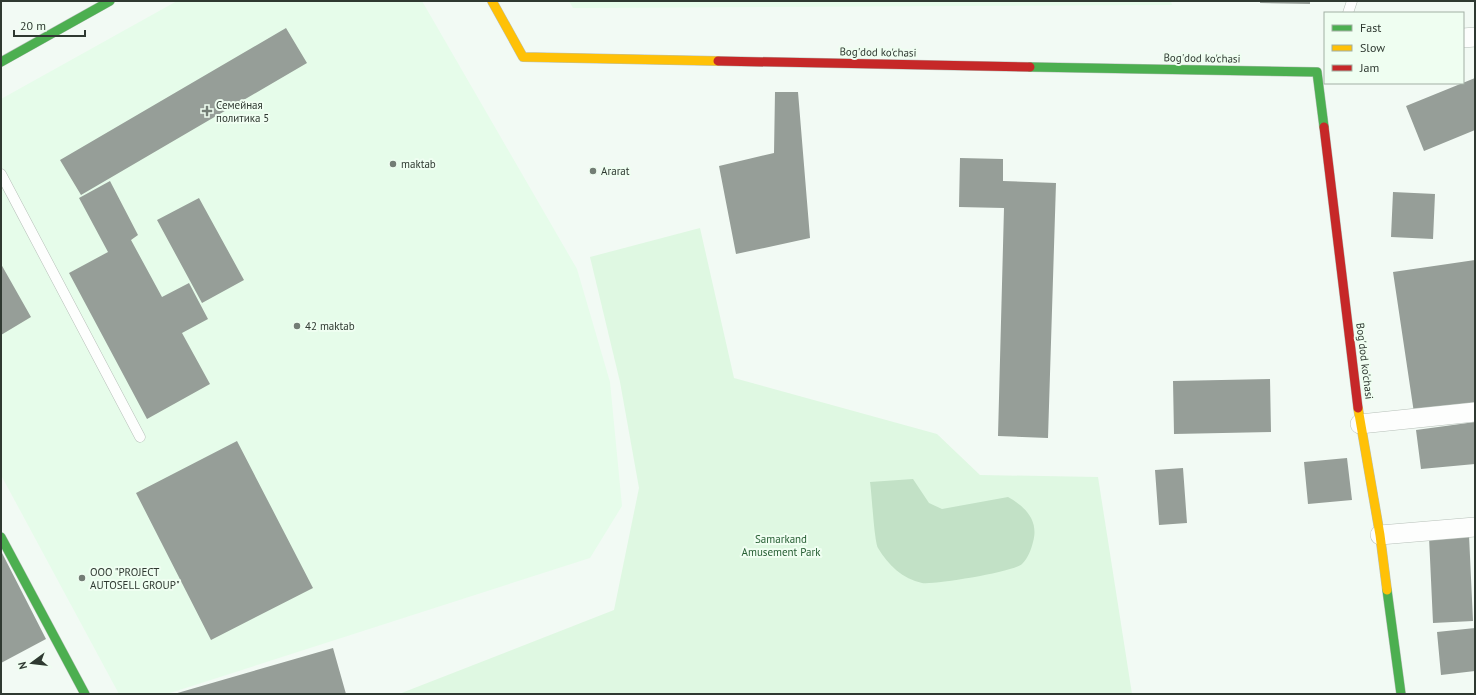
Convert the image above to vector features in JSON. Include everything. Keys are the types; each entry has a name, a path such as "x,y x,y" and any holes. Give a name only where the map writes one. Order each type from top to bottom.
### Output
{"street":[{"path":"1,62 110,1"},
{"name":"Bog'dod ko'chasi","path":"492,1 522,57 1321,70 1360,424 1380,535 1402,694"},
{"path":"1464,38 1475,38"},
{"path":"1360,424 1475,412"},
{"path":"1380,535 1475,527"},
{"path":"1,537 85,694"}],"lane":[{"path":"1348,12 1352,1"},
{"path":"1,174 140,437"}],"shaded area":[{"name":"42 maktab","path":"177,1 422,1 577,269 610,382 622,506 590,558 167,694 119,694 1,475 1,99"},
{"path":"569,1 1171,1 1172,5 573,8"},
{"path":"913,479 929,503 942,509 1008,497 1020,505 1030,515 1034,528 1033,542 1026,559 1022,564 1005,571 942,582 922,583 902,575 886,560 878,548 874,527 870,482"}],"green space":[{"name":"Samarkand Amusement Park","path":"700,228 734,378 937,434 980,475 1098,477 1132,694 399,694 614,610 639,488 620,382 590,257"}],"building":[{"path":"1260,1 1310,1 1310,4 1260,3"},
{"path":"286,28 307,63 81,195 60,160"},
{"path":"1475,78 1475,130 1424,151 1406,106 1460,84 1464,84 1464,82"},
{"path":"775,92 798,92 810,238 736,254 719,166 774,153"},
{"path":"960,158 1003,159 1003,181 1056,183 1048,438 998,436 1004,208 959,207"},
{"path":"110,181 138,235 131,240 162,297 189,283 208,319 182,333 210,384 147,419 69,273 108,252 79,198"},
{"path":"1393,192 1435,194 1433,239 1391,237"},
{"path":"199,198 244,280 202,303 157,220"},
{"path":"1475,260 1475,404 1414,413 1393,272"},
{"path":"1,264 31,317 1,335"},
{"path":"1270,379 1271,432 1174,434 1173,381"},
{"path":"1475,422 1475,464 1421,469 1416,430"},
{"path":"237,441 313,588 211,640 136,493"},
{"path":"1347,458 1352,500 1308,504 1304,462"},
{"path":"1183,468 1187,523 1159,525 1155,470"},
{"path":"1469,535 1473,621 1433,623 1429,537"},
{"path":"1,551 46,639 1,663"},
{"path":"1475,628 1475,671 1441,675 1437,632"},
{"path":"333,648 346,694 174,694"}],"traffic: fast":[{"path":"1,62 110,1"},
{"path":"1030,67 1317,72 1324,127"},
{"path":"1,537 85,694"},
{"path":"1387,590 1401,694"}],"traffic: slow":[{"path":"492,1 523,57 718,61"},
{"path":"1358,408 1380,535 1387,590"}],"traffic: jam":[{"path":"718,61 1030,67"},
{"path":"1324,127 1358,408"}],"place":[{"name":"Семейная политика 5","path":"207,111"},
{"name":"maktab","path":"393,164"},
{"name":"Ararat","path":"593,171"},
{"name":"42 maktab","path":"297,326"},
{"name":"OOO \"PROJECT AUTOSELL GROUP\"","path":"82,578"}]}
